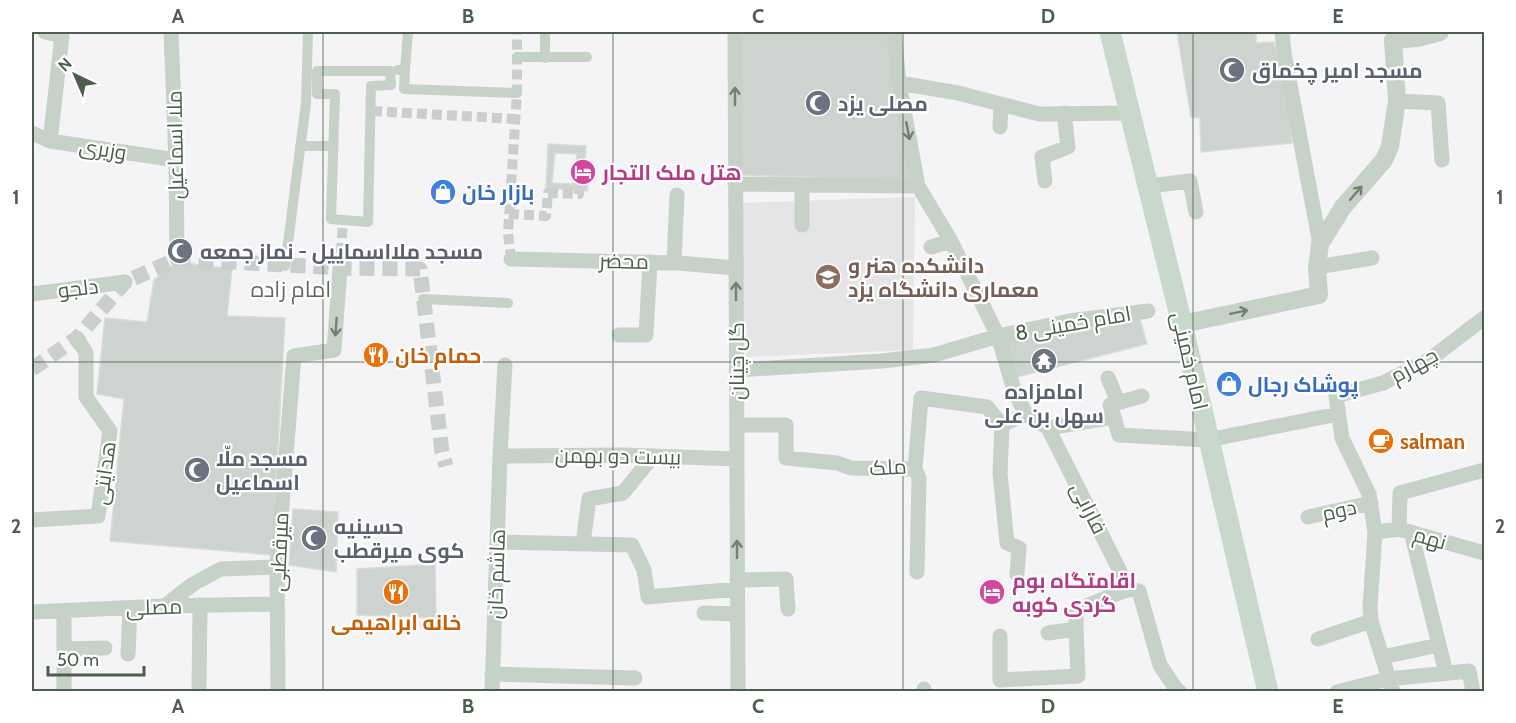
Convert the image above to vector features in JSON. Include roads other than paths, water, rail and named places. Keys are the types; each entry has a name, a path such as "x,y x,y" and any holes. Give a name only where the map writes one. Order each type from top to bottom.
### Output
{"main road":[{"name":"امام خمینی","path":"1110,32 1149,186 1268,692"}],"street":[{"path":"45,32 62,36 50,141"},
{"name":"ملا اسماعیل","path":"171,32 177,259"},
{"path":"308,32 312,75 317,94 335,94 331,219 368,222 371,86 391,85 390,71"},
{"path":"408,32 404,89 517,93"},
{"path":"544,32 545,58"},
{"name":"گل چینان","path":"735,32 738,692"},
{"path":"894,32 899,83 918,186 951,241 998,336 1015,393 1026,414 1048,428 1116,410 1142,396"},
{"path":"1182,324 1319,295 1317,267 1320,244 1282,32"},
{"path":"1320,244 1343,207 1383,160 1390,146 1397,101 1393,40 1418,38 1440,32"},
{"path":"517,57 586,57"},
{"path":"285,266 306,103 312,75 317,71 405,70"},
{"path":"899,83 958,93 1039,114 1130,113"},
{"path":"1397,101 1438,104 1442,160"},
{"path":"1000,128 1001,104"},
{"path":"1045,181 1042,157 1068,147 1064,112"},
{"name":"وزیری","path":"32,133 50,141 176,160"},
{"path":"300,146 333,146"},
{"path":"1149,186 1190,181 1196,212"},
{"path":"735,184 918,186"},
{"path":"802,184 802,225"},
{"path":"674,263 677,195"},
{"path":"931,247 951,241"},
{"path":"1317,267 1372,258"},
{"name":"محضر","path":"511,259 650,262 736,268"},
{"path":"619,335 646,335 650,262"},
{"name":"میرقطبی","path":"278,692 277,567 294,356 334,350 340,268"},
{"name":"دلجو","path":"32,294 125,282"},
{"path":"423,299 508,303"},
{"name":"امام خمینی 8","path":"736,370 882,361 934,355 998,336 1070,321 1148,311"},
{"name":"چهارم","path":"1338,414 1336,396 1383,383 1429,360 1485,318"},
{"name":"هدایتی","path":"32,520 98,516 110,431 86,397 86,353 77,338"},
{"name":"هاشم خان","path":"492,692 505,365"},
{"path":"1108,378 1119,435 1208,440 1338,414 1342,438 1369,494 1371,503 1375,532 1371,621 1390,685"},
{"name":"ملک","path":"737,425 786,425 786,458 837,464 851,468 915,470 921,398 987,407 1002,425"},
{"path":"1017,574 1019,548 1007,543 1000,473 1002,425 1026,414"},
{"name":"فارابی","path":"1048,428 1129,589 1139,591 1160,665 1176,691"},
{"name":"بیست دو بهمن","path":"500,456 653,456 737,459"},
{"path":"583,543 589,499 623,493 653,456"},
{"path":"915,470 919,478 917,573"},
{"path":"1446,673 1405,531 1400,493 1485,471"},
{"name":"دوم","path":"1308,517 1371,503"},
{"name":"نهم","path":"1375,532 1405,531 1485,553"},
{"path":"497,542 632,545 644,570 648,597 786,579 788,609"},
{"path":"165,606 193,584 221,569 277,567"},
{"path":"1000,636 1000,680 1078,676 1076,610 1129,589"},
{"name":"مصلی","path":"32,612 276,604"},
{"path":"198,692 200,605"},
{"path":"128,654 130,608"},
{"path":"64,611 64,692"},
{"path":"704,614 737,614"},
{"path":"1318,639 1371,621"},
{"path":"1048,633 1076,629"},
{"path":"1382,657 1439,645"},
{"path":"64,649 105,648"},
{"path":"1337,692 1469,671 1473,692"},
{"path":"492,674 635,678"}],"tunnel":[{"path":"511,259 508,233 517,93 517,32"},
{"path":"372,111 516,119"},
{"path":"509,214 546,216 548,193 579,194 579,190"},
{"path":"340,268 343,220"},
{"path":"32,369 77,338 125,282 177,259 340,268 420,269 442,452 446,466"}],"place":[{"name":"مسجد امیر چخماق","path":"1232,70"},
{"name":"مصلی یزد","path":"818,103"},
{"name":"هتل ملک التجار","path":"583,172"},
{"name":"بازار خان","path":"443,192"},
{"name":"مسجد ملااسماییل - نماز جمعه","path":"180,251"},
{"name":"دانشکده هنر و معماری دانشگاه یزد","path":"828,277"},
{"name":"حمام خان","path":"376,355"},
{"name":"امامزاده سهل بن علی","path":"1044,361"},
{"name":"پوشاک رجال","path":"1229,384"},
{"name":"salman","path":"1381,441"},
{"name":"مسجد ملّا اسماعیل","path":"197,470"},
{"name":"حسینیه کوی میرقطب","path":"314,538"},
{"name":"خانه ابراهیمی","path":"396,592"},
{"name":"اقامتگاه بوم گردی کوبه","path":"992,592"}],"district":[{"name":"امام زاده","path":"291,289"}]}
